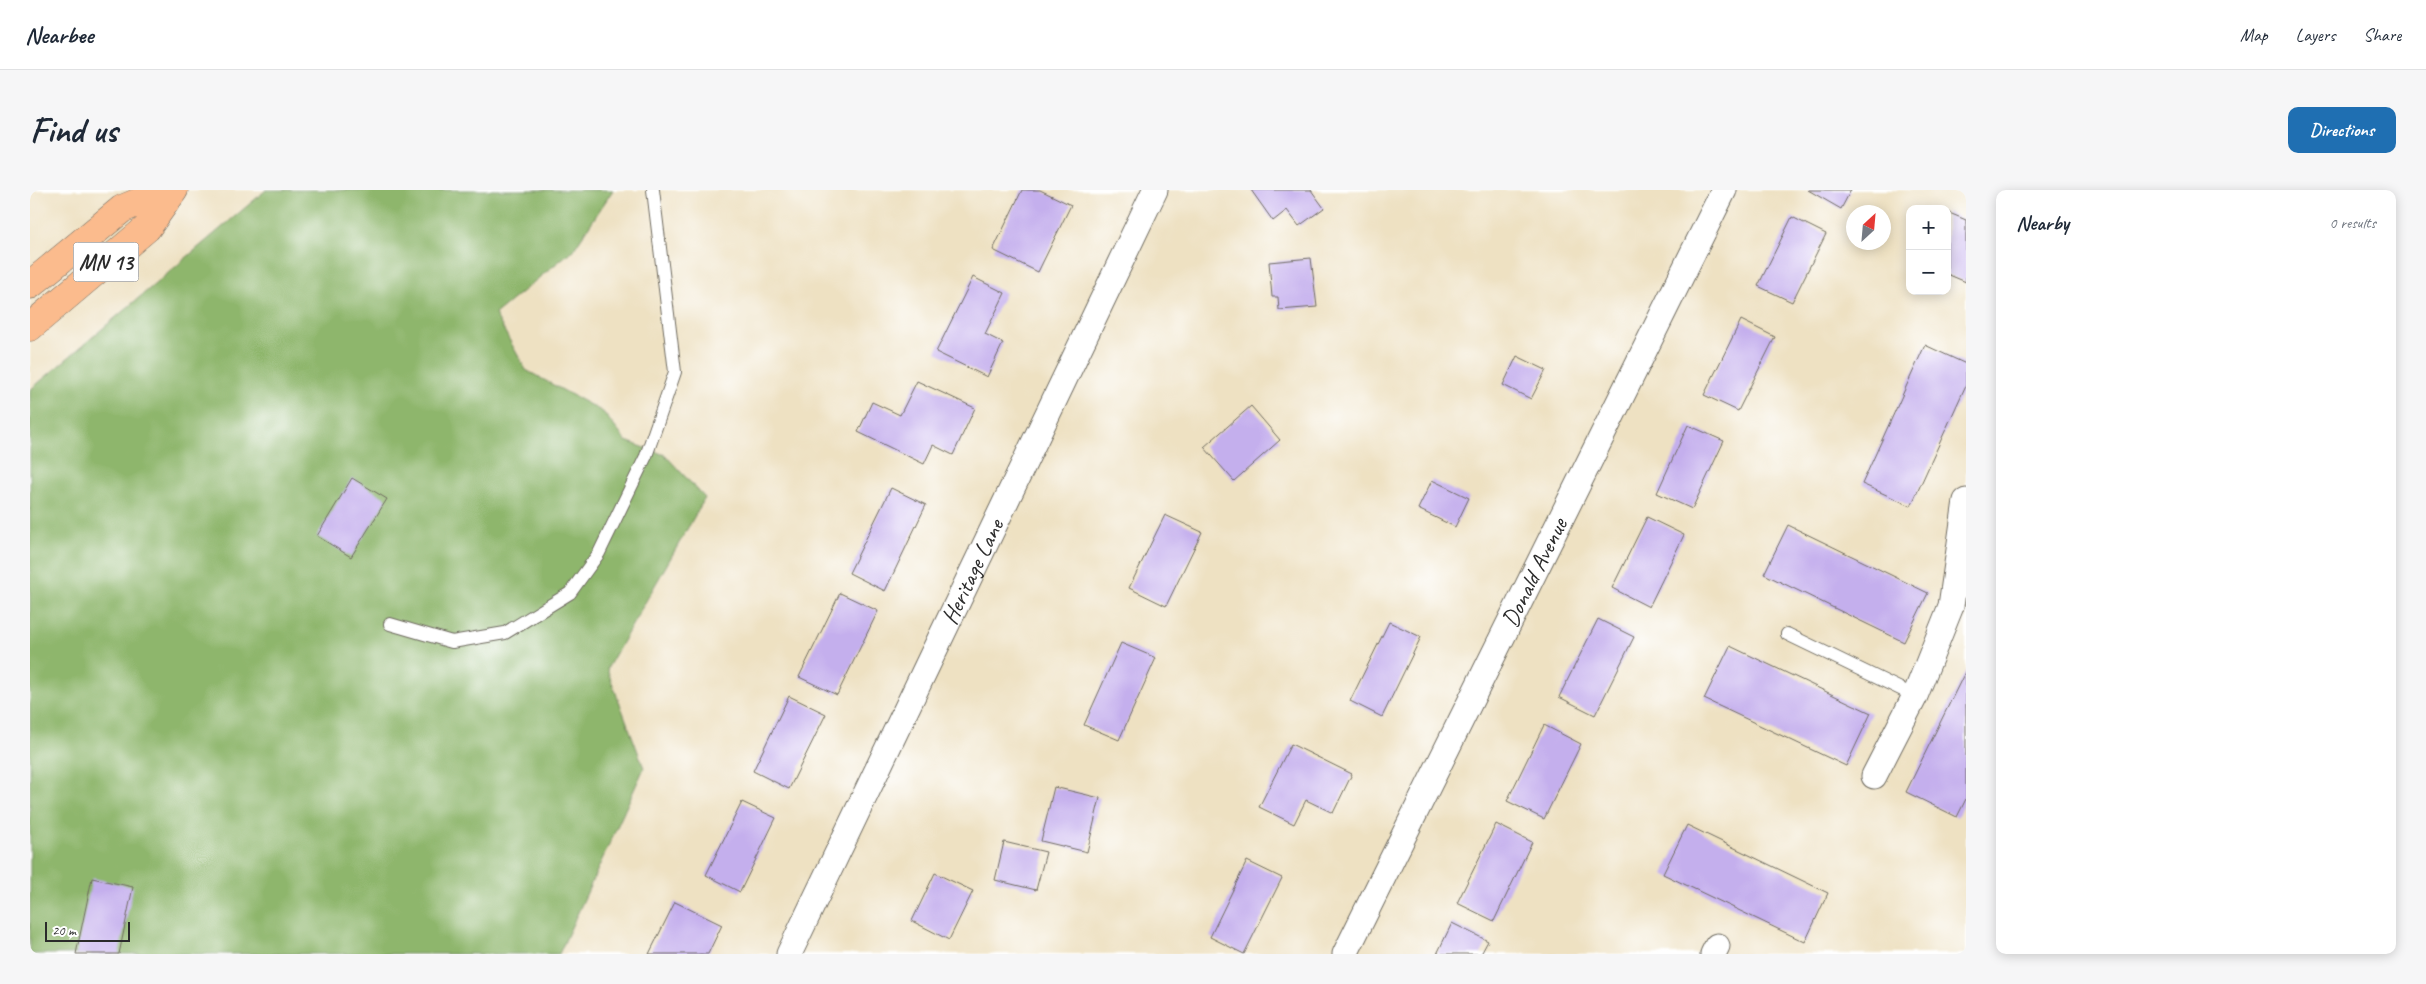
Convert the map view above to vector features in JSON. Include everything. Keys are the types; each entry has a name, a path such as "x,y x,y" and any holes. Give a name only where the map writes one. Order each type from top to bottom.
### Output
{"highway":[{"name":"MN 13","path":"30,285 122,209 167,190"},
{"name":"MN 13","path":"30,327 147,228 174,190"}],"street":[{"name":"Heritage Lane","path":"789,954 1155,190"},
{"name":"Donald Avenue","path":"1345,954 1724,190"},
{"path":"1874,776 1915,696 1952,606 1966,501"}],"lane":[{"path":"390,624 452,642 505,633 570,593 599,553 646,456 675,372 653,190"},
{"path":"1787,634 1915,696"}],"green space":[{"path":"266,190 613,190 574,249 495,314 526,370 603,412 626,441 665,455 705,498 607,669 644,768 559,954 30,954 30,390"}],"building":[{"path":"1022,190 1040,190 1071,205 1038,272 993,250"},
{"path":"1251,190 1311,190 1324,208 1299,226 1287,210 1273,221"},
{"path":"1808,190 1851,190 1841,209"},
{"path":"1951,214 1966,220 1966,282 1951,276"},
{"path":"1792,217 1826,234 1792,302 1758,286"},
{"path":"1311,258 1317,307 1279,310 1278,297 1272,297 1269,262"},
{"path":"973,277 1005,293 985,334 1003,343 987,377 936,352"},
{"path":"1741,320 1775,337 1738,411 1704,395"},
{"path":"1925,345 1966,364 1966,385 1911,506 1862,484"},
{"path":"1517,356 1546,370 1531,399 1503,385"},
{"path":"917,381 975,408 953,455 933,445 924,464 858,432 872,402 900,415"},
{"path":"1251,406 1280,440 1234,481 1204,447"},
{"path":"1688,425 1724,441 1692,509 1657,493"},
{"path":"352,478 387,499 351,557 317,536"},
{"path":"1432,480 1469,498 1455,527 1418,509"},
{"path":"891,488 926,505 885,591 849,573"},
{"path":"1165,515 1202,532 1166,606 1129,588"},
{"path":"1647,517 1684,535 1649,607 1612,588"},
{"path":"1788,525 1928,593 1904,642 1764,574"},
{"path":"840,593 878,611 837,695 799,677"},
{"path":"1598,619 1634,637 1595,715 1559,697"},
{"path":"1389,622 1421,637 1382,717 1350,701"},
{"path":"1121,643 1156,658 1119,740 1084,725"},
{"path":"1730,646 1871,713 1846,766 1704,699"},
{"path":"1966,670 1966,799 1957,817 1906,792"},
{"path":"789,696 826,714 789,789 753,771"},
{"path":"1544,725 1581,744 1544,819 1507,801"},
{"path":"1291,744 1352,774 1333,813 1306,800 1294,824 1259,807"},
{"path":"1054,787 1100,798 1087,852 1041,841"},
{"path":"742,802 776,818 740,892 706,875"},
{"path":"1496,824 1532,842 1494,921 1457,903"},
{"path":"1687,825 1828,893 1805,942 1663,874"},
{"path":"1004,842 1046,852 1036,890 995,880"},
{"path":"1247,861 1282,878 1244,954 1210,937"},
{"path":"935,873 973,891 949,940 912,921"},
{"path":"92,878 133,887 119,954 76,954"},
{"path":"675,902 722,925 708,954 649,954"},
{"path":"1452,923 1488,941 1481,954 1437,954"}]}
